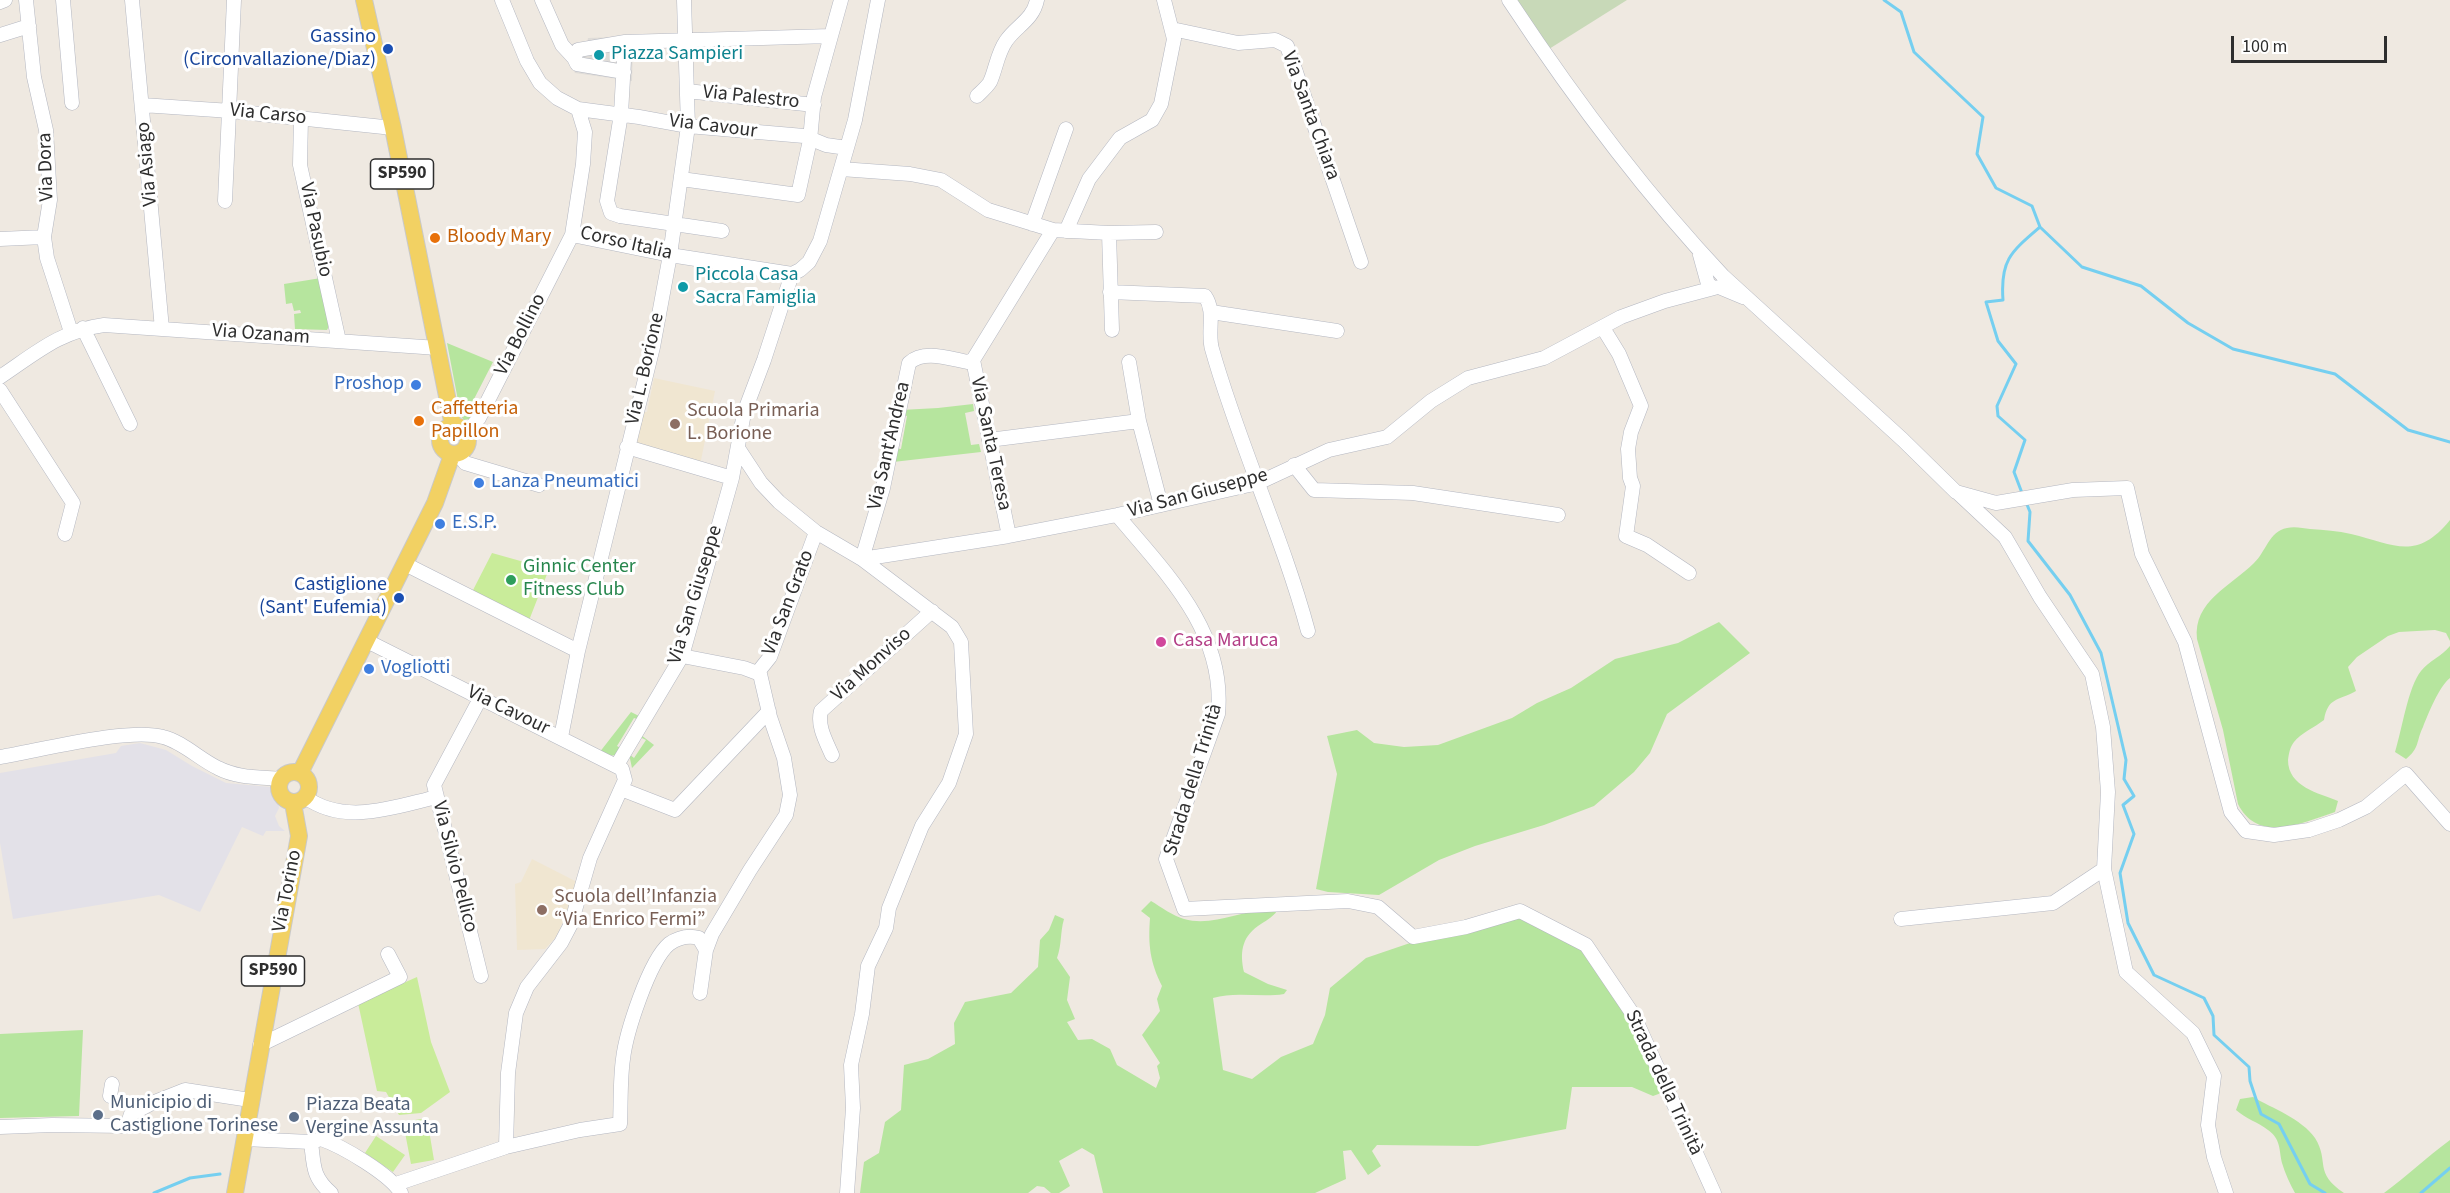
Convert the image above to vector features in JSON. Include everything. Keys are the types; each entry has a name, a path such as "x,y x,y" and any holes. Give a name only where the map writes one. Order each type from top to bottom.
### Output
{"main road":[{"name":"SP590","path":"364,0 438,348 460,430"},
{"path":"280,779 290,773 300,773 435,503 455,454 467,446 460,430 445,429 439,441 442,450 455,454"},
{"name":"SP590","path":"280,779 279,792 282,797 299,800 308,784 300,773"},
{"name":"Via Torino","path":"235,1193 299,836 299,800"}],"street":[{"path":"0,2 5,0"},
{"name":"Via Dora","path":"26,0 34,77 46,130 50,200 44,237 47,258 77,330"},
{"path":"63,0 72,103"},
{"name":"Via Asiago","path":"132,0 162,329"},
{"path":"225,201 231,111 234,0"},
{"path":"502,0 527,61 540,83 557,98 578,109"},
{"path":"542,0 562,45 577,64 624,72"},
{"name":"Via L. Borione","path":"561,737 578,651 653,347 670,255 688,126 684,0"},
{"path":"681,179 798,195 810,140 814,98 841,0"},
{"path":"792,274 809,261 820,241 855,120 878,0"},
{"path":"977,96 989,83 1006,40 1029,18 1035,10 1037,0"},
{"name":"Via Santa Teresa","path":"1009,536 973,360 1059,231 1089,179 1120,138 1152,120 1161,104 1174,39 1164,0"},
{"path":"1509,0 1556,72 1697,249 1715,280 1748,298 1904,440 2005,537 2040,597 2092,674 2103,727 2108,792 2104,869 2126,972 2193,1033 2214,1076 2208,1125 2214,1157 2226,1193"},
{"path":"0,35 29,26"},
{"name":"Via Santa Chiara","path":"1172,29 1239,44 1275,40 1287,46 1361,262"},
{"path":"574,58 578,50 625,42 831,36"},
{"path":"625,42 621,114 607,201 608,208 611,213 620,216 722,231"},
{"name":"Via Palestro","path":"687,91 814,105"},
{"name":"Via Carso","path":"142,105 231,111 393,128"},
{"name":"Via Cavour","path":"578,109 688,126 804,136 810,140 847,148"},
{"name":"Corso Italia","path":"578,109 585,132 583,164 572,235 670,255 792,274"},
{"name":"Via Pasubio","path":"301,118 300,165 339,341"},
{"path":"1032,224 1066,129"},
{"path":"841,170 910,174 941,180 988,210 1059,231 1156,232"},
{"path":"1109,233 1112,330"},
{"name":"Via Bollino","path":"460,430 479,418 572,235"},
{"path":"0,239 44,237"},
{"name":"Via San Giuseppe","path":"617,765 681,656 732,478 744,413 792,274"},
{"name":"Via San Giuseppe","path":"862,559 1009,536 1117,515 1258,483 1329,450 1387,437 1431,401 1468,378 1544,358 1621,317 1715,280"},
{"path":"1110,292 1205,296 1210,302 1211,346 1295,585 1308,631"},
{"path":"1211,312 1337,331"},
{"name":"Via Ozanam","path":"0,377 63,335 104,325 438,348"},
{"path":"1603,327 1619,354 1641,406 1631,432 1628,449 1630,478 1633,486 1626,536 1647,545 1689,573"},
{"path":"77,330 130,424"},
{"name":"Via Sant'Andrea","path":"862,559 883,488 909,363 924,355 968,362 973,360"},
{"path":"1129,362 1139,421 1161,505"},
{"path":"0,390 73,503 64,534"},
{"path":"989,440 1139,421"},
{"path":"627,447 732,478"},
{"path":"738,448 761,483 779,502 816,532 862,559 932,611 952,627 961,642 966,734 949,783 922,826 889,909 886,928 868,966 865,978 862,1014 851,1065 854,1108 847,1193"},
{"path":"455,454 465,463 539,485"},
{"path":"1294,465 1314,490 1413,493 1558,515"},
{"path":"1956,492 1996,503 2073,490 2127,488 2142,554 2185,642 2231,812 2246,831 2274,835 2319,827 2366,807 2406,774 2450,824"},
{"name":"Strada della Trinità","path":"1117,515 1177,587 1199,621 1220,690 1218,714 1166,859 1184,909 1348,901 1378,908 1413,937 1466,927 1520,911 1586,945 1634,1016 1714,1193"},
{"name":"Via San Grato","path":"758,672 771,657 816,532"},
{"path":"405,564 578,651"},
{"name":"Via Monviso","path":"832,755 821,730 819,718 821,711 932,611"},
{"name":"Via Cavour","path":"367,641 617,765"},
{"path":"681,656 758,672 762,676 769,711 784,758 790,795 786,815 712,934 706,950 700,993"},
{"name":"Via Silvio Pellico","path":"481,697 434,785 481,976"},
{"path":"621,789 675,810 769,711"},
{"path":"0,757 118,737 156,735 177,743 218,768 235,775 280,779"},
{"path":"506,1147 508,1072 516,1013 527,987 561,943 571,924 590,858 625,780 622,769 617,765"},
{"path":"299,800 338,812 373,813 437,797"},
{"path":"1901,919 2053,903 2104,869"},
{"path":"243,1139 311,1142 321,1139 339,1146 399,1189 506,1147 580,1130 620,1124 623,1059 628,1036 651,971 667,946 676,940 689,936 699,938 706,950"},
{"path":"260,1045 400,977 388,954"},
{"path":"0,1127 127,1126 131,1114 185,1090 250,1100"},
{"path":"311,1142 316,1177 320,1184 331,1193"}],"shaded area":[{"name":"Piazza Sampieri","path":"618,37 633,43 632,81 575,73 562,48 567,44 587,44 588,38"},
{"name":"Scuola Primaria L. Borione","path":"654,378 715,391 700,465 635,447 644,412 647,412"},
{"path":"140,743 166,750 226,783 271,787 276,790 279,808 275,816 279,826 285,831 266,831 263,836 242,827 200,912 159,895 13,919 0,843 0,773 116,753 121,746"},
{"name":"Scuola dell’Infanzia “Via Enrico Fermi”","path":"532,859 579,883 557,936 545,949 517,950 515,884 521,882"}],"green space":[{"path":"1517,0 1627,0 1549,49"},
{"path":"321,278 331,322 327,330 295,329 294,314 301,313 300,310 294,311 292,303 286,304 284,284"},
{"path":"447,343 493,362 473,401 479,404 469,419 464,420 461,416"},
{"path":"973,404 974,411 965,413 971,445 979,444 981,452 893,462 894,448 901,449 907,416 900,414 901,410"},
{"path":"2450,520 2450,641 2446,633 2435,630 2399,632 2388,636 2357,657 2348,667 2356,691 2331,703 2324,720 2294,742 2288,760 2289,769 2299,783 2314,792 2338,801 2335,812 2282,827 2257,824 2238,804 2223,730 2197,639 2197,626 2207,604 2254,563 2272,537 2281,530 2296,527 2336,531 2392,545 2415,546 2438,533"},
{"name":"Ginnic Center Fitness Club","path":"492,553 549,569 528,623 472,592"},
{"path":"1719,622 1750,653 1667,714 1650,753 1634,772 1594,806 1439,860 1379,895 1328,892 1316,889 1337,774 1327,736 1357,730 1374,743 1404,747 1438,745 1512,718 1537,703 1571,688 1615,659 1678,643"},
{"path":"2450,646 2450,678 2435,700 2416,748 2406,759 2395,752 2412,687 2421,671"},
{"path":"631,712 641,717 639,720 634,718 617,746 622,749 612,756 599,753"},
{"path":"641,735 654,745 632,768 629,754 634,758 646,740 640,737"},
{"path":"1151,901 1176,916 1196,921 1208,921 1254,911 1277,911 1248,936 1243,947 1243,965 1244,972 1268,984 1287,990 1284,994 1275,995 1231,995 1213,998 1223,1070 1252,1079 1281,1057 1313,1044 1325,1015 1330,988 1366,958 1413,942 1521,916 1585,951 1622,991 1664,1092 1653,1096 1632,1087 1572,1087 1566,1129 1478,1146 1377,1145 1372,1151 1381,1166 1368,1175 1351,1150 1343,1151 1346,1179 1315,1193 1103,1193 1094,1155 1082,1148 1059,1161 1070,1186 1059,1193 1051,1193 1044,1187 1037,1186 1028,1193 860,1193 864,1162 879,1153 885,1122 901,1110 904,1065 928,1059 955,1044 954,1023 965,1002 1011,993 1038,967 1040,940 1049,930 1055,915 1064,919 1057,958 1070,977 1067,1000 1075,1019 1067,1022 1078,1040 1092,1039 1110,1049 1117,1065 1156,1088 1160,1078 1157,1066 1160,1063 1142,1035 1160,1011 1157,999 1162,986 1151,953 1150,918 1141,911"},
{"path":"417,977 431,1042 450,1092 421,1113 399,1115 386,1092 377,1091 358,1003"},
{"path":"83,1030 79,1116 0,1118 0,1034"},
{"path":"2253,1097 2295,1120 2309,1131 2319,1146 2328,1179 2344,1193 2295,1193 2283,1167 2279,1145 2275,1137 2264,1127 2236,1110 2240,1099"},
{"path":"427,1118 434,1160 411,1164 403,1122"},
{"path":"376,1136 405,1155 393,1172 365,1153"},
{"path":"2450,1140 2450,1193 2384,1193 2401,1180"}],"waterway":[{"path":"1884,0 1901,12 1914,52 1983,117 1977,154 1996,188 2032,206 2040,227 2022,243 2010,258 2003,275 2003,300 1986,302 1998,341 2016,364 1997,406 1998,416 2025,440 2014,472 2022,493"},
{"path":"2040,227 2082,267 2141,286 2188,323 2233,349 2335,374 2408,430 2450,442"},
{"path":"2026,502 2030,512 2028,541 2070,595 2101,653 2126,760 2124,779 2134,796 2123,805 2134,834 2120,873 2128,923 2154,975 2204,998 2213,1016 2214,1035 2249,1067 2250,1081 2261,1114 2279,1124 2310,1184 2325,1193"},
{"path":"2421,1193 2450,1168"},
{"path":"154,1193 190,1178 220,1174"}],"place":[{"name":"Gassino (Circonvallazione/Diaz)","path":"388,49"},
{"name":"Piazza Sampieri","path":"599,55"},
{"name":"Bloody Mary","path":"435,238"},
{"name":"Piccola Casa Sacra Famiglia","path":"683,287"},
{"name":"Proshop","path":"416,385"},
{"name":"Caffetteria Papillon","path":"419,421"},
{"name":"Scuola Primaria L. Borione","path":"675,424"},
{"name":"Lanza Pneumatici","path":"479,483"},
{"name":"E.S.P.","path":"440,524"},
{"name":"Ginnic Center Fitness Club","path":"511,580"},
{"name":"Castiglione (Sant' Eufemia)","path":"399,598"},
{"name":"Casa Maruca","path":"1161,642"},
{"name":"Vogliotti","path":"369,669"},
{"name":"Scuola dell’Infanzia “Via Enrico Fermi”","path":"542,910"},
{"name":"Municipio di Castiglione Torinese","path":"98,1115"},
{"name":"Piazza Beata Vergine Assunta","path":"294,1117"}]}
